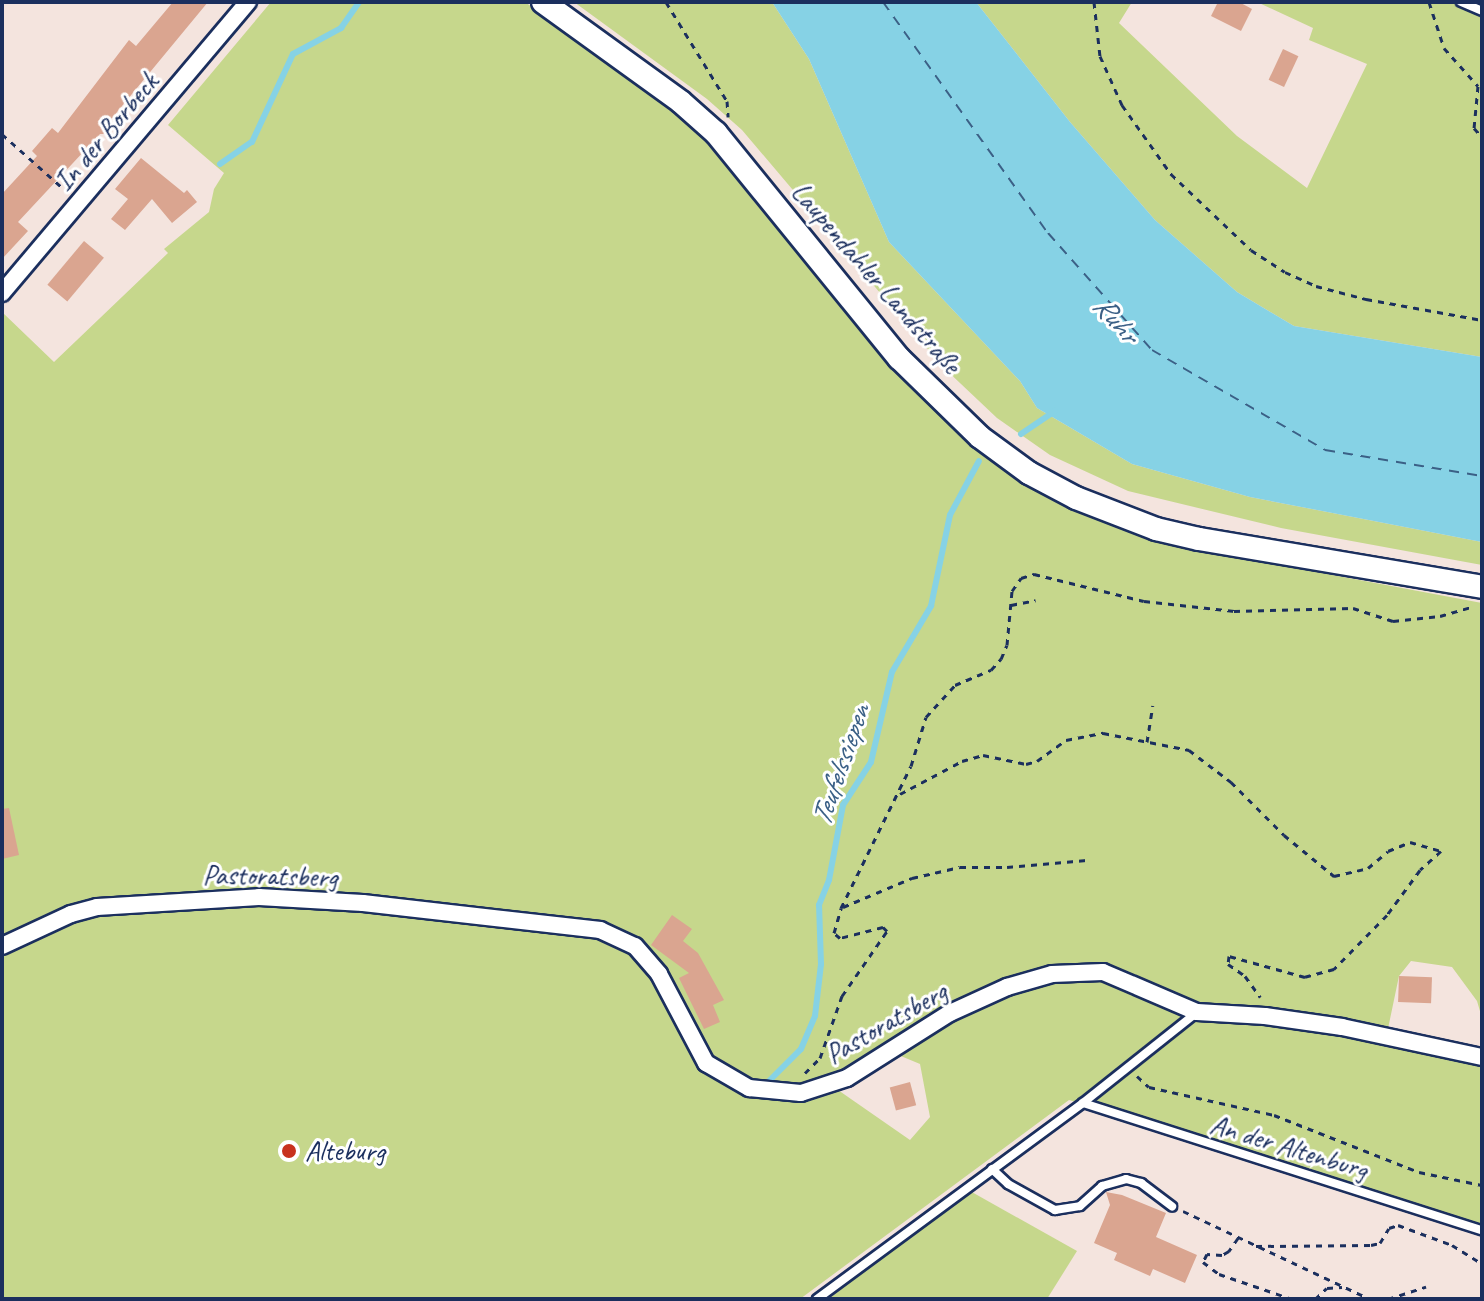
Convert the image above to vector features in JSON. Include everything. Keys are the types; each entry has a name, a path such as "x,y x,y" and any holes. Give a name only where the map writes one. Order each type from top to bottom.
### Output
{"main road":[{"name":"Laupendahler Landstraße","path":"543,2 681,102 716,133 899,358 980,437 1029,473 1076,498 1156,529 1482,587"}],"street":[{"name":"In der Borbeck","path":"2,293 248,2"},
{"name":"Pastoratsberg","path":"2,946 97,907 259,897 363,903 600,930 635,946 659,974 706,1063 749,1088 801,1093 847,1078 950,1013 1007,987 1052,974 1103,972 1197,1012 1265,1016 1342,1027 1482,1057"}],"lane":[{"path":"1461,2 1482,11"},
{"path":"817,1299 1083,1103 1197,1012"},
{"name":"An der Altenburg","path":"1083,1103 1482,1230"},
{"path":"992,1169 1017,1190 1055,1210 1080,1206 1102,1186 1126,1179 1141,1183 1172,1206"}],"path":[{"path":"666,2 727,101 728,119 716,133"},
{"path":"1094,2 1100,56 1129,116 1171,174 1251,250 1285,272 1316,286 1366,299 1482,320"},
{"path":"1429,2 1444,48 1478,86 1474,128 1482,137"},
{"path":"2,134 80,204"},
{"path":"799,1078 820,1058 842,996 887,931 883,927 840,938 834,933 841,908 911,766 926,717 955,685 991,670 1001,659 1007,645 1012,591 1021,578 1034,574 1144,601 1234,611 1353,608 1393,621 1440,616 1482,604"},
{"path":"1011,605 1036,600"},
{"path":"1147,742 1153,705"},
{"path":"898,795 962,761 983,755 1026,764 1037,761 1066,740 1103,733 1189,750 1231,782 1284,835 1334,876 1368,868 1388,851 1410,842 1441,851 1420,870 1387,915 1334,969 1305,977 1229,956 1228,964 1245,976 1261,998 1265,1016"},
{"path":"841,908 872,898 912,878 960,867 1007,867 1087,860"},
{"path":"1128,1068 1149,1087 1274,1115 1419,1172 1482,1185"},
{"path":"1172,1206 1370,1299"},
{"path":"1256,1246 1371,1245 1380,1243 1389,1228 1398,1225 1452,1245 1482,1264"},
{"path":"1238,1238 1229,1251 1222,1255 1207,1254 1203,1262 1219,1274 1292,1299"},
{"path":"1315,1299 1327,1288 1343,1287"},
{"path":"1388,1299 1426,1287"}],"green space":[{"path":"271,2 525,2 672,107 711,144 1018,479 1105,522 1200,550 1482,603 1482,1018 1477,1001 1452,967 1411,961 1399,976 1385,1043 1482,1063 1482,1226 1069,1100 800,1299 2,1299 2,312 54,362 168,253 164,249 209,212 214,189 224,173 168,125","holes":["884,1049 920,1064 930,1117 910,1140 838,1090 831,1080"]},
{"path":"574,2 772,2 809,59 889,242 1020,381 1037,408 1132,464 1250,497 1482,542 1482,565 1281,528 1128,491 1050,455 997,418 942,366 742,130 707,99"},
{"path":"976,2 1132,2 1119,23 1237,136 1307,188 1367,64 1309,40 1313,28 1257,2 1482,2 1482,357 1294,326 1237,292 1155,220 1070,122"},
{"path":"970,1191 1077,1251 1047,1299 828,1299"}],"water":[{"name":"Ruhr","path":"772,2 976,2 1070,122 1155,220 1237,292 1294,326 1482,357 1482,542 1250,497 1132,464 1037,408 1020,381 889,242 809,59"}],"building":[{"path":"173,2 208,2 108,123 110,127 104,134 100,134 18,222 28,231 2,259 2,194 37,156 32,151 52,128 58,133 129,40 136,46"},
{"path":"1218,2 1239,2 1252,9 1241,31 1211,16"},
{"path":"1283,49 1298,56 1284,87 1269,80"},
{"path":"141,158 184,193 187,190 197,202 172,223 152,199 125,230 111,219 128,199 115,189"},
{"path":"84,241 104,258 67,301 47,285"},
{"path":"9,808 19,855 2,859 2,809"},
{"path":"672,915 692,929 683,941 698,953 724,1000 713,1005 720,1022 704,1029 679,978 689,973 651,945"},
{"path":"1399,976 1432,977 1431,1003 1398,1002"},
{"path":"910,1082 916,1105 896,1111 890,1087"},
{"path":"1106,1192 1122,1195 1166,1213 1156,1237 1197,1255 1185,1283 1153,1269 1150,1276 1114,1260 1117,1253 1094,1243 1110,1205"}],"waterway":[{"path":"220,164 252,142 293,54 341,28 359,2"},
{"name":"Teufelssiepen","path":"1021,434 1055,411"},
{"name":"Teufelssiepen","path":"766,1084 801,1049 815,1016 821,964 819,905 829,880 843,805 871,762 892,672 931,606 950,515 979,461"}],"ferry route":[{"path":"883,2 1048,233 1152,350 1325,450 1482,476"}],"place":[{"name":"Alteburg","path":"289,1151"}]}
